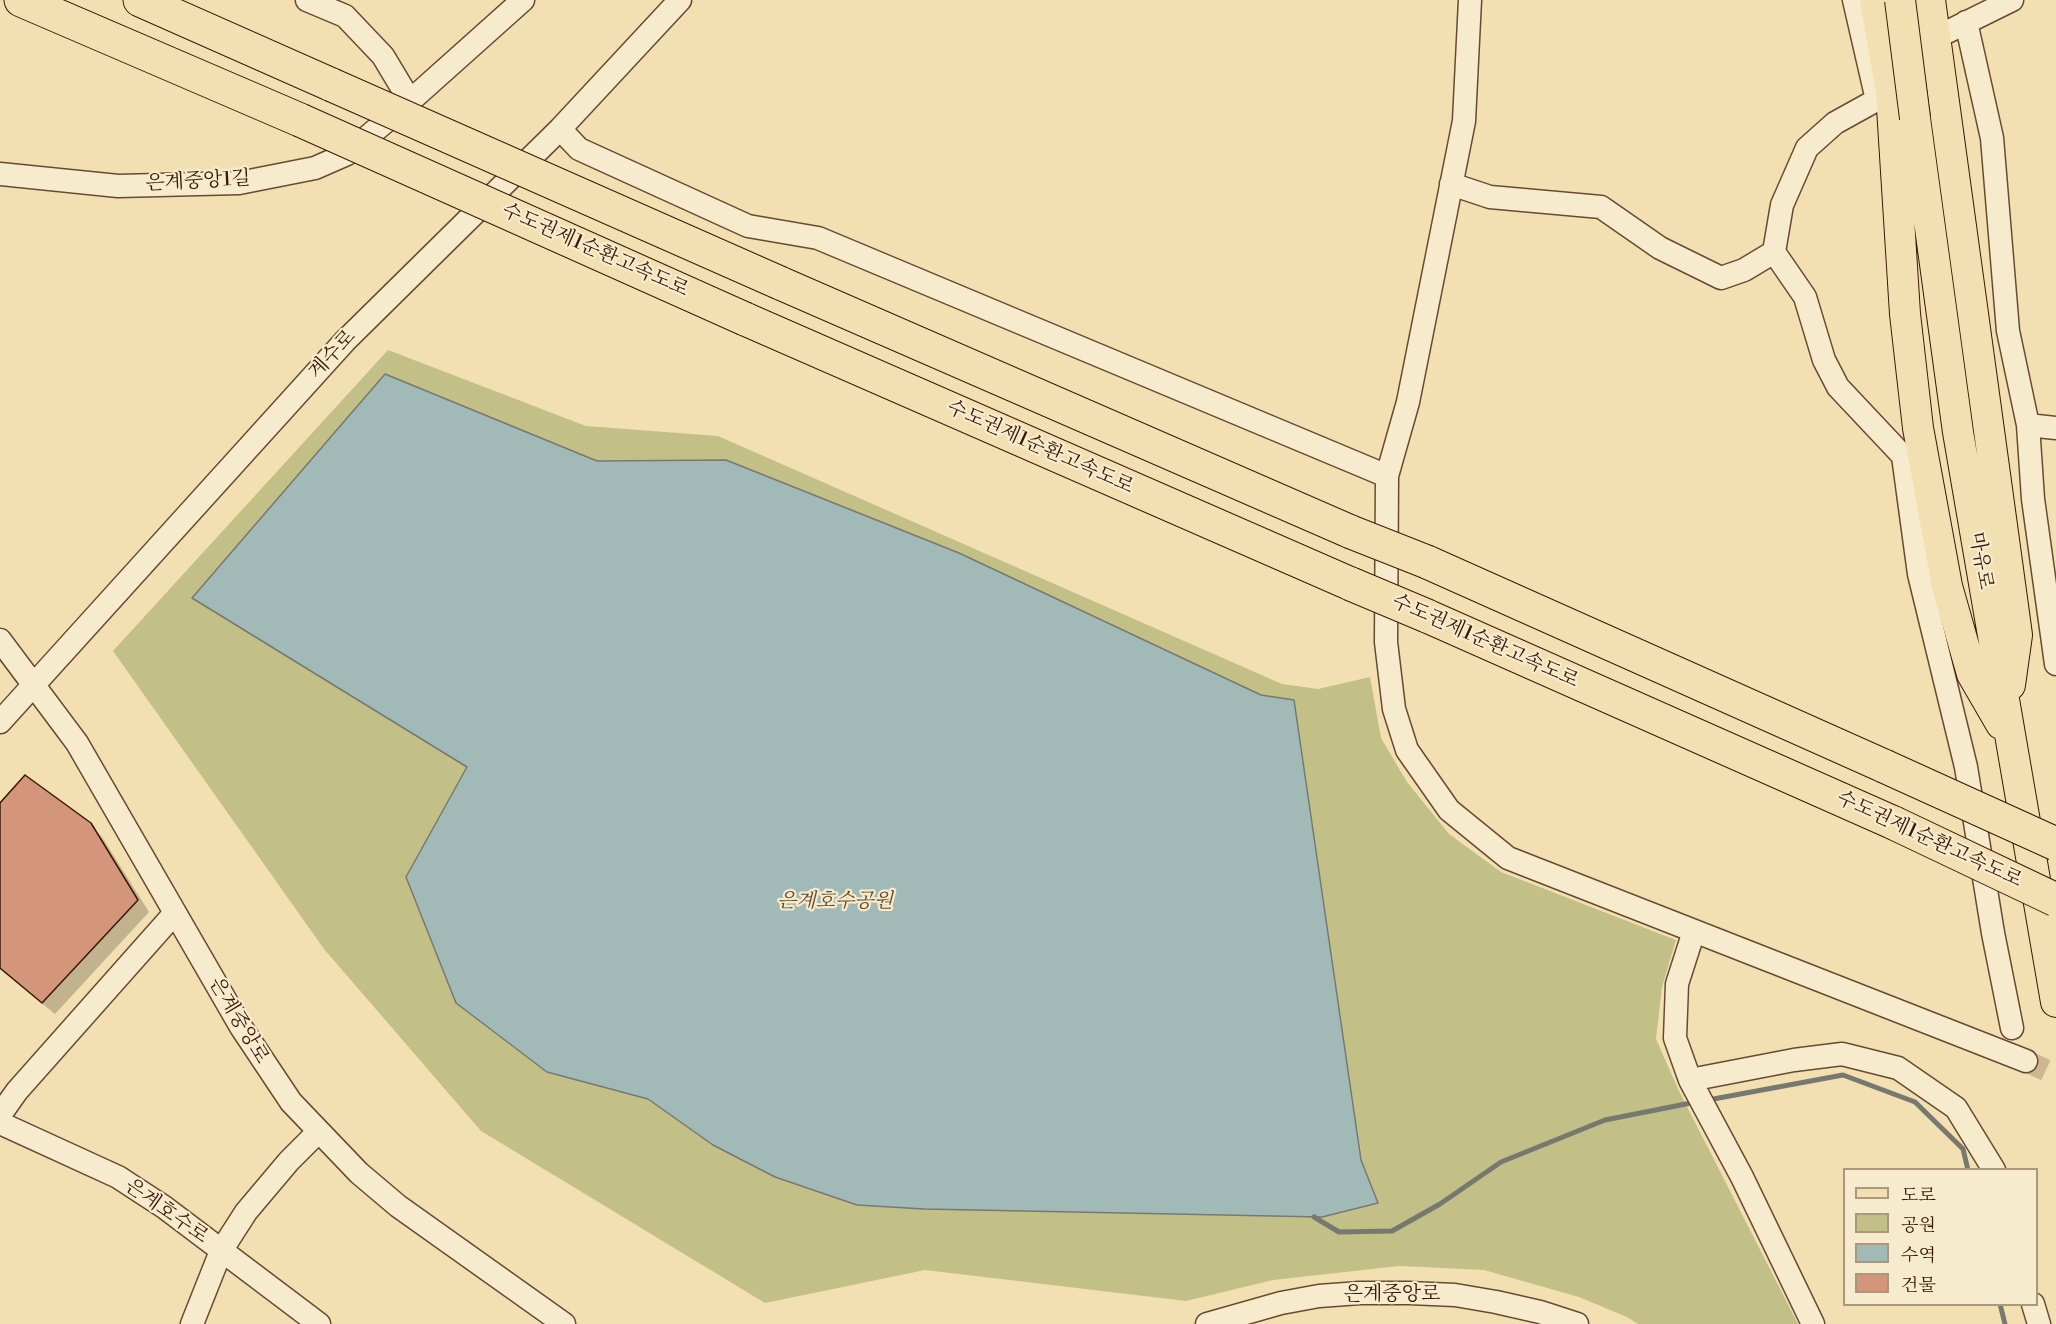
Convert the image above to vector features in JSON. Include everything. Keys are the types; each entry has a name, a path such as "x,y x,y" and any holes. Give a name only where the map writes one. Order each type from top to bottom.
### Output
{"highway":[{"name":"수도권제1순환고속도로","path":"21,0 300,120 746,319 1427,616 1894,823 2056,900"},
{"path":"140,0 173,10 332,85 1351,532 1426,562 1884,765 2056,844"}],"main road":[{"path":"1875,0 1918,428 1945,575 1972,674 2011,741"},
{"name":"마유로","path":"1900,0 1958,432 2056,1002"},
{"path":"1930,0 2017,635 2006,711"}],"street":[{"path":"307,0 345,16 383,56 410,101"},
{"name":"은계중앙1길","path":"0,174 118,186 239,183 315,168 347,154 523,0"},
{"name":"계수로","path":"0,722 345,341 560,129 680,0"},
{"path":"1470,0 1464,121 1408,402 1387,476 1386,642 1394,709 1407,750 1449,810 1508,858 2026,1061"},
{"path":"1854,0 1884,96"},
{"path":"2012,0 1935,38 1884,96 1836,123 1807,148 1782,205 1774,252 1805,297 1824,360 1838,387 1903,456 1919,574 1966,767 1993,933 2012,1028"},
{"path":"1966,22 1992,138 2008,331 2028,425 2033,500 2056,664"},
{"path":"560,129 579,149 748,226 819,238 1387,476"},
{"path":"1451,184 1490,197 1601,207 1660,248 1721,278 1744,270 1774,252"},
{"path":"2028,425 2056,428"},
{"name":"은계중앙로","path":"0,640 77,742 174,914 271,1074 291,1102 359,1173 398,1206 564,1324"},
{"path":"0,1115 17,1091 174,914"},
{"path":"1694,931 1677,984 1675,1038 1692,1083 1742,1177 1813,1324"},
{"path":"1692,1083 1794,1060 1842,1054 1898,1068 1956,1108 1993,1168"},
{"name":"은계호수로","path":"0,1123 118,1177 164,1207 319,1324"},
{"path":"192,1324 221,1251 246,1212 289,1161 318,1132"},
{"name":"은계중앙로","path":"1207,1324 1318,1296 1409,1293 1496,1302 1540,1312 1577,1324"},
{"path":"2033,1306 2039,1324"}],"green space":[{"name":"은계호수공원","path":"388,350 586,426 718,436 1282,684 1318,689 1370,677 1381,738 1407,782 1449,834 1501,872 1676,940 1662,987 1656,1039 1679,1091 1798,1324 1638,1324 1579,1297 1484,1270 1399,1266 1273,1280 1186,1301 925,1270 765,1303 481,1131 324,949 113,651"}],"water":[{"name":"은계호수공원","path":"385,374 597,461 726,460 959,553 1261,695 1294,700 1361,1160 1378,1203 1322,1217 924,1209 857,1205 775,1177 713,1145 648,1099 547,1072 456,1003 406,877 467,767 192,598"}],"building":[{"path":"25,775 91,823 138,900 42,1003 0,968 0,803"}],"waterway":[{"path":"1708,1100 1843,1075 1915,1102 1963,1149 1968,1168"},
{"path":"1314,1217 1339,1232 1392,1231 1440,1204 1501,1162 1605,1120 1696,1102"},
{"path":"2000,1306 2005,1324"}],"tunnel":[{"path":"2026,1061 2056,1075"}]}
